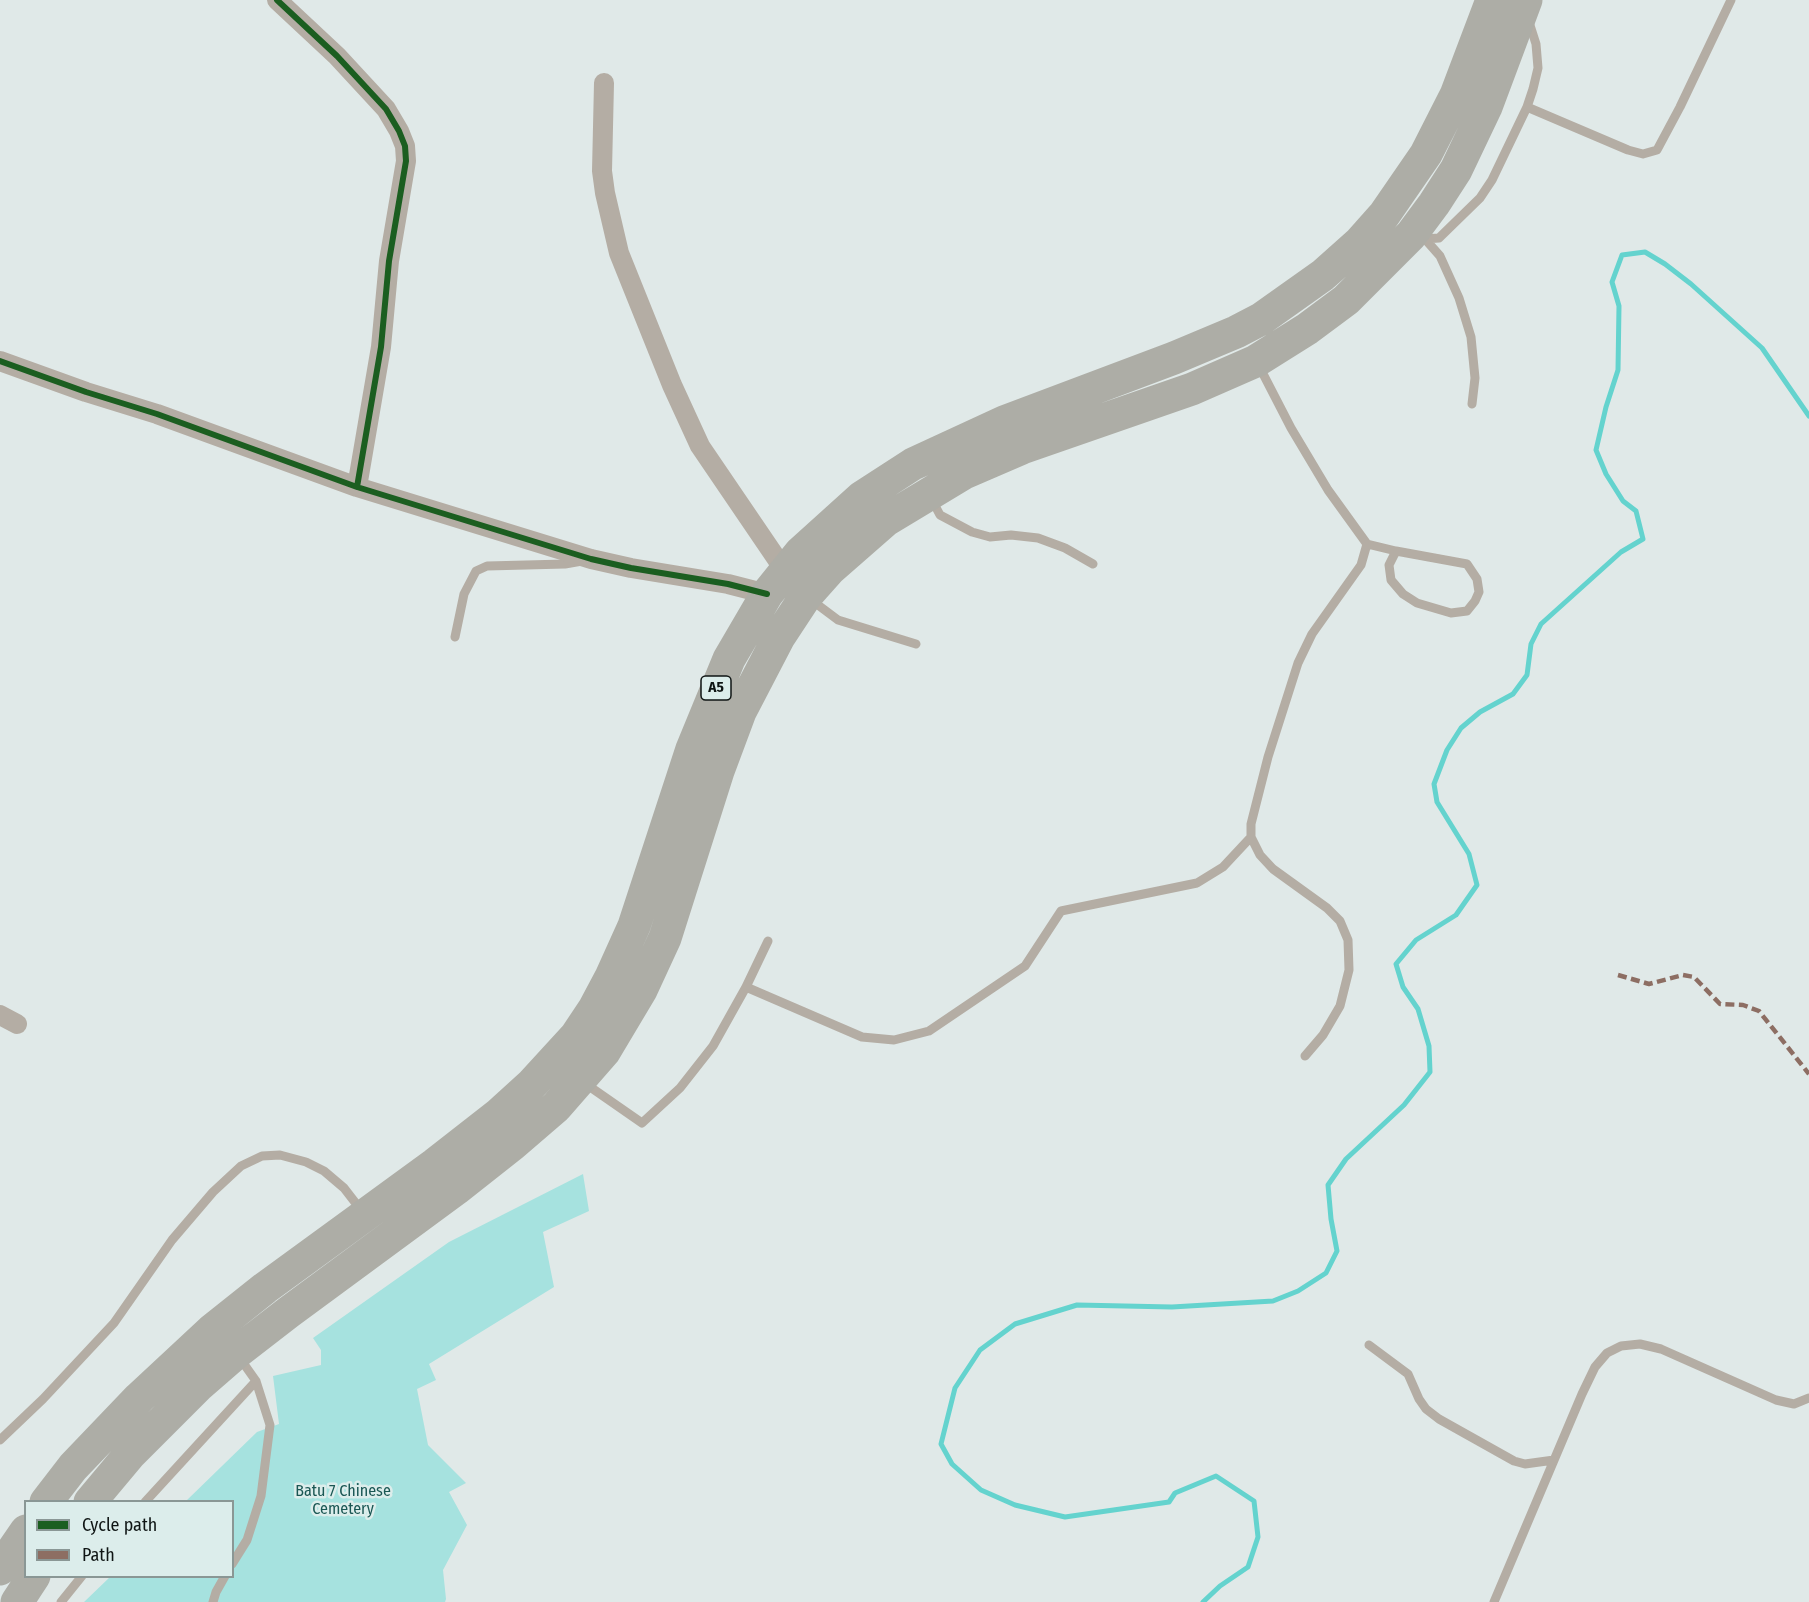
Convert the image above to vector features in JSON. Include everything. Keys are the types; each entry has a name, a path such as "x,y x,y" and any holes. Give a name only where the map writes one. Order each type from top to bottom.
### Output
{"highway":[{"name":"A5","path":"786,587 830,568 886,520 964,473 1022,448 1192,389 1256,361 1346,300 1418,237 1434,204 1456,170 1486,107 1514,3"},
{"name":"A5","path":"48,1500 73,1467 179,1359 256,1295 435,1164 508,1107 576,1036 611,977 634,926 692,749 729,658 786,587 819,534 862,497 913,464 1004,422 1174,358 1236,332 1261,319 1323,275 1360,242 1384,215 1426,154 1456,95 1514,3"},
{"name":"A5","path":"92,1500 164,1418 236,1353 505,1151 556,1107 604,1052 641,990 665,938 718,771 740,711 779,637 786,587"},
{"path":"0,1569 24,1534"},
{"path":"17,1602 33,1578"}],"street":[{"path":"277,0 337,56 386,109 405,146 405,170 389,261 381,347 357,488"},
{"path":"604,83 602,171 619,253 691,428 786,587"},
{"path":"0,361 86,392 157,414 357,488 591,559 728,584 786,587"}],"lane":[{"path":"1527,106 1628,150 1643,154 1657,150 1731,0"},
{"path":"1418,237 1439,238 1480,198 1492,180 1527,106 1538,68 1536,44 1514,3"},
{"path":"1418,237 1440,256 1459,298 1470,337 1475,378 1472,404"},
{"path":"1256,361 1291,428 1328,490 1367,544 1467,564 1477,579 1479,592 1475,601 1467,611 1451,613 1417,603 1403,594 1391,580 1389,565 1396,551"},
{"path":"928,493 940,515 972,532 990,537 1011,535 1038,538 1065,548 1093,564"},
{"path":"1305,1056 1323,1035 1340,1006 1349,970 1348,940 1340,921 1327,908 1273,869 1260,855 1251,837 1254,814 1268,757 1298,663 1312,634 1361,565 1367,544"},
{"path":"455,638 465,594 476,572 487,566 565,564 591,559"},
{"path":"786,587 838,620 916,644"},
{"path":"746,987 862,1037 894,1040 928,1031 1025,966 1061,911 1197,883 1223,867 1251,837"},
{"path":"581,1081 642,1123 680,1088 706,1054 746,987 768,941"},
{"path":"0,1440 44,1399 114,1323 172,1240 213,1192 241,1166 261,1156 280,1155 306,1162 324,1171 344,1188 364,1214"},
{"path":"1494,1602 1594,1367 1607,1353 1621,1346 1640,1344 1661,1349 1776,1400 1794,1404 1809,1398"},
{"path":"1369,1345 1408,1374 1419,1399 1426,1409 1439,1419 1514,1461 1526,1464 1554,1460"},
{"path":"234,1561 247,1540 261,1496 270,1425 256,1381 236,1353"},
{"path":"147,1500 256,1381"},
{"path":"61,1602 80,1578"},
{"path":"213,1602 224,1578"}],"green space":[{"name":"Batu 7 Chinese Cemetery","path":"583,1174 589,1211 543,1232 554,1287 429,1364 436,1380 417,1389 428,1445 466,1483 449,1492 467,1525 443,1570 445,1602 84,1602 109,1578 234,1578 234,1500 187,1500 257,1432 279,1424 273,1376 321,1365 321,1350 313,1338 449,1242"}],"waterway":[{"path":"1203,1602 1220,1586 1248,1567 1258,1537 1254,1501 1216,1476 1175,1493 1169,1502 1065,1517 1015,1505 981,1490 952,1464 941,1444 955,1388 980,1350 1015,1324 1077,1305 1172,1307 1273,1301 1298,1291 1326,1273 1337,1251 1328,1185 1346,1159 1404,1105 1430,1072 1429,1046 1418,1009 1403,987 1396,964 1416,940 1456,915 1477,885 1469,854 1437,802 1434,784 1447,750 1461,728 1480,712 1513,694 1527,675 1531,644 1541,624 1621,552 1643,539 1636,511 1623,501 1606,474 1596,450 1618,370 1619,306 1612,282 1622,255 1645,252 1691,284 1762,348 1809,416"}],"marked path":[{"path":"1618,975 1649,984 1683,975 1694,977 1720,1004 1743,1005 1759,1011 1809,1074"}],"cycle path":[{"path":"277,0 337,56 386,109 405,146 406,161 389,261 381,347 357,487"},
{"path":"0,361 86,392 157,414 357,487 591,559 728,584 767,594"}]}
